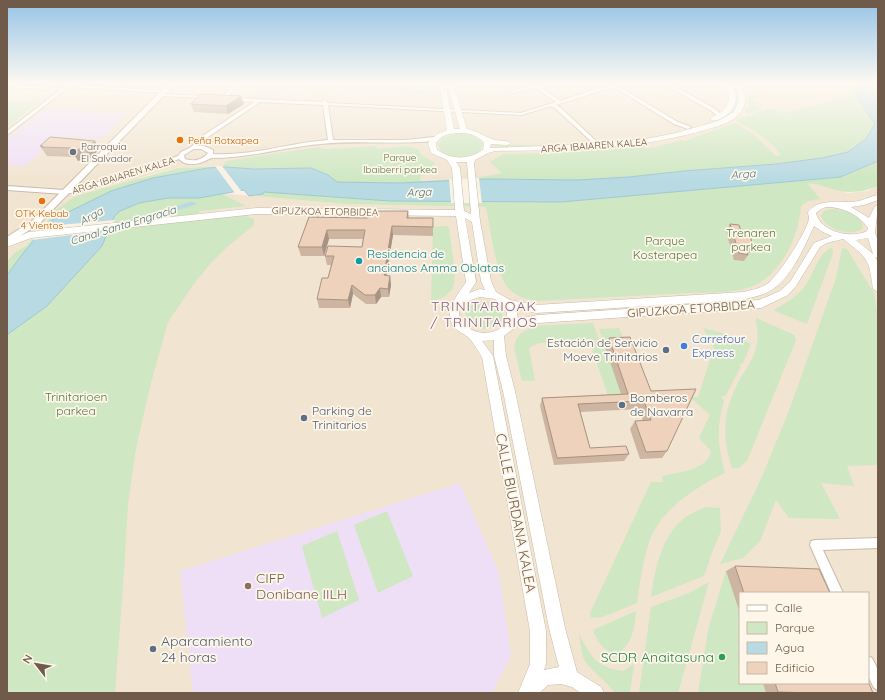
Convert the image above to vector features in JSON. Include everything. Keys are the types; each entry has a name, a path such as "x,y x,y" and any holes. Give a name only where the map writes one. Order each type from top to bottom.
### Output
{"main road":[{"path":"7,241 26,234 64,192 140,116"},
{"path":"7,233 49,208"}],"street":[{"path":"7,133 29,116"},
{"path":"238,116 218,130 203,138 193,148 183,153 181,158 185,161 193,162 203,160 210,156 231,156 331,141 413,142 434,139 451,131 449,116"},
{"path":"327,116 331,141"},
{"path":"459,116 464,131"},
{"path":"566,116 593,141"},
{"path":"664,116 676,123 688,127"},
{"name":"ARGA IBAIAREN KALEA","path":"451,131 464,131 480,135 494,142 510,144 550,144 646,137 688,127 721,116"},
{"name":"ARGA IBAIAREN KALEA","path":"486,151 495,149 553,149 639,143 680,135 720,123 733,116"},
{"path":"206,148 209,140 218,130"},
{"path":"432,148 434,139"},
{"path":"413,142 432,148 438,154 450,159 472,158 486,151 488,147 486,139"},
{"path":"193,148 206,148 211,151 210,156"},
{"name":"ARGA IBAIAREN KALEA","path":"7,188 64,192 81,189 181,158"},
{"path":"472,158 470,164 476,221 486,281 492,294"},
{"path":"450,159 454,164 456,172 459,210 471,282 455,307 453,315 456,323 459,327 473,335 491,337 507,330 512,324 514,317 512,309 501,297 492,294 480,293 469,295 460,300"},
{"path":"837,205 861,203 878,197"},
{"path":"837,205 851,209 864,216 872,230 878,255"},
{"name":"GIPUZKOA ETORBIDEA","path":"508,303 536,309 743,296 768,287 779,278 806,234 813,218 812,212 818,206 837,205"},
{"path":"844,236 864,237 872,230 875,211 878,208"},
{"name":"GIPUZKOA ETORBIDEA","path":"26,234 135,225 153,221 278,210 459,210 476,221"},
{"path":"813,218 827,230 844,236 868,253 876,265 878,289"},
{"path":"38,220 48,231"},
{"path":"7,233 26,234"},
{"path":"7,244 26,234"},
{"path":"7,252 26,234"},
{"name":"GIPUZKOA ETORBIDEA","path":"512,324 538,319 761,304 784,293 793,284 817,245 824,241 844,236"},
{"name":"CALLE BIURDANA KALEA","path":"499,334 500,356 509,391 557,628 570,677"},
{"name":"CALLE BIURDANA KALEA","path":"473,335 487,356 538,631 538,664 528,693"},
{"path":"837,592 815,545 878,543"},
{"path":"869,664 878,684"},
{"path":"528,693 533,687 544,679 556,675 570,677 583,683 595,693"}],"shaded area":[{"path":"7,116 852,116 854,125 821,152 761,158 502,173 481,177 421,181 420,178 223,166 178,168 149,175 57,209 27,245 14,253 7,261"},
{"path":"37,116 125,116 100,139 60,136 25,166 7,165 7,139"},
{"path":"816,183 848,193 867,191 878,186 878,693 7,693 7,391 30,339 220,193 346,204 487,207"},
{"name":"CIFP Donibane IILH","path":"460,483 499,573 511,656 492,693 193,693 180,571"}],"green space":[{"path":"7,116 22,116 7,127"},
{"path":"730,116 705,126 653,139 601,145 495,147 494,145 546,145 623,141 674,133"},
{"name":"Parque Ibaiberri parkea","path":"748,116 869,116 875,124 866,139 848,152 822,158 776,164 629,177 577,180 486,179 399,183 337,182 328,175 311,168 208,168 153,178 111,191 50,221 7,275 7,261 14,253 27,245 57,209 76,196 178,168 223,166 226,161 318,147 326,149 377,146 377,149 407,146 418,149 422,155 435,163 420,177 421,181 481,177 502,173 490,162 503,154 552,153 644,147 646,149 683,140 685,141 735,123 753,134 776,156 781,156 767,140 735,120"},
{"path":"461,133 471,135 479,139 483,144 481,150 464,157 457,157 445,154 440,150 438,144 444,137"},
{"name":"Parque Kosterapea","path":"878,161 878,186 872,188 847,192 816,184 808,184 820,199 808,201 801,206 800,217 794,238 783,259 768,276 759,283 751,287 735,291 537,301 515,294 504,283 497,263 486,207 345,204 255,196 264,192 390,201 561,202 843,177"},
{"name":"Trinitarioen parkea","path":"220,193 246,206 199,211 196,221 245,216 254,219 254,225 227,247 211,263 193,285 168,322 151,383 136,448 128,504 115,693 7,693 8,334 120,211 139,203 168,198 199,198"},
{"path":"830,209 851,213 860,219 863,228 858,231 845,232 832,228 823,220 821,215 824,211"},
{"path":"447,226 449,228 455,274 453,289 445,296 431,303 433,227"},
{"path":"832,247 833,253 807,324 775,311 775,309 797,295 807,283 820,258"},
{"path":"842,248 847,249 874,293 877,312 878,465 847,466 854,486 821,483 840,519 789,518 776,500 760,541 743,558 720,564 762,477 790,408 836,278"},
{"path":"483,301 494,304 500,308 502,319 494,327 486,329 477,327 470,322 466,316 466,310 471,304"},
{"path":"756,318 794,335 796,340 747,461 739,468 732,468 728,455 725,433 727,412 734,391 756,348 758,337"},
{"path":"593,323 599,340 539,343 532,346 529,349 535,381 522,381 514,347 516,340 521,333 535,326"},
{"path":"619,328 626,346 624,402 610,402 590,343 600,343 605,346 599,329"},
{"path":"703,328 737,337 751,344 743,363 739,364 741,367 725,396 721,397 724,401 721,411 719,445 725,473 692,492 672,508 656,528 650,539 645,555 637,603 602,617 591,618 590,613 651,482 663,482 662,476 692,469 705,462 709,457 711,451 699,438 710,415 690,397 698,397 714,348"},
{"path":"705,507 720,508 721,531 704,576 651,597 655,575 665,542 678,524 686,517"},
{"path":"387,511 413,576 378,593 354,525"},
{"path":"337,531 359,600 322,618 302,546"},
{"name":"SCDR Anaitasuna","path":"726,571 808,574 739,592 739,684 854,684 858,693 698,693 708,630"},
{"path":"709,582 678,693 639,693 651,607 689,593"},
{"path":"636,611 632,636 626,646 616,654 604,648 597,639 593,630"},
{"path":"579,634 591,655 601,664 623,671 634,664 630,693 615,693 589,666 583,657"}],"water":[{"name":"Arga","path":"869,116 878,116 878,161 841,177 561,202 390,201 264,192 263,194 249,196 244,190 199,198 168,198 139,203 120,211 114,217 102,246 47,306 8,334 7,337 7,275 50,221 111,191 153,178 208,168 226,167 253,169 311,168 328,175 337,182 399,183 486,179 577,180 629,177 776,164 822,158 848,152 866,139 875,124"}],"pier":[{"path":"215,166 222,166 242,192 235,193"},
{"path":"479,178 482,203 451,203 449,179"},
{"path":"115,220 111,230 32,240 47,222 53,225 59,225"}],"building":[{"path":"50,137 95,141 85,149 79,149 73,152 71,148 40,146"},
{"name":"Residencia de ancianos Amma Oblatas","path":"370,211 408,211 407,218 433,218 433,227 392,226 384,275 390,276 388,289 380,288 375,295 365,295 352,285 348,300 317,299 322,278 328,278 334,256 325,256 328,246 362,247 365,230 327,230 322,247 298,247 309,217 368,218"},
{"path":"730,224 739,225 741,231 749,232 753,246 745,245 748,255 739,253"},
{"name":"Bomberos de Navarra","path":"630,337 651,391 696,389 667,451 646,452 635,421 651,420 644,401 578,404 590,448 626,446 629,454 557,458 542,398 628,394 609,338"},
{"path":"735,566 819,569 830,592 744,592"},
{"path":"869,683 873,693 814,693 778,692 775,684"}],"waterway":[{"name":"Canal Santa Engracia","path":"95,234 193,204"}],"place":[{"name":"Peña Rotxapea","path":"180,140"},
{"name":"Parroquia El Salvador","path":"73,152"},
{"name":"OTK Kebab 4 Vientos","path":"42,201"},
{"name":"Residencia de ancianos Amma Oblatas","path":"359,261"},
{"name":"Carrefour Express","path":"684,346"},
{"name":"Estación de Servicio Moeve Trinitarios","path":"666,350"},
{"name":"Bomberos de Navarra","path":"622,405"},
{"name":"Parking de Trinitarios","path":"304,418"},
{"name":"CIFP Donibane IILH","path":"248,586"},
{"name":"Aparcamiento 24 horas","path":"153,649"},
{"name":"SCDR Anaitasuna","path":"722,657"}],"district":[{"name":"TRINITARIOAK / TRINITARIOS","path":"484,314"}],"park label":[{"name":"Trenaren parkea","path":"751,240"}]}
